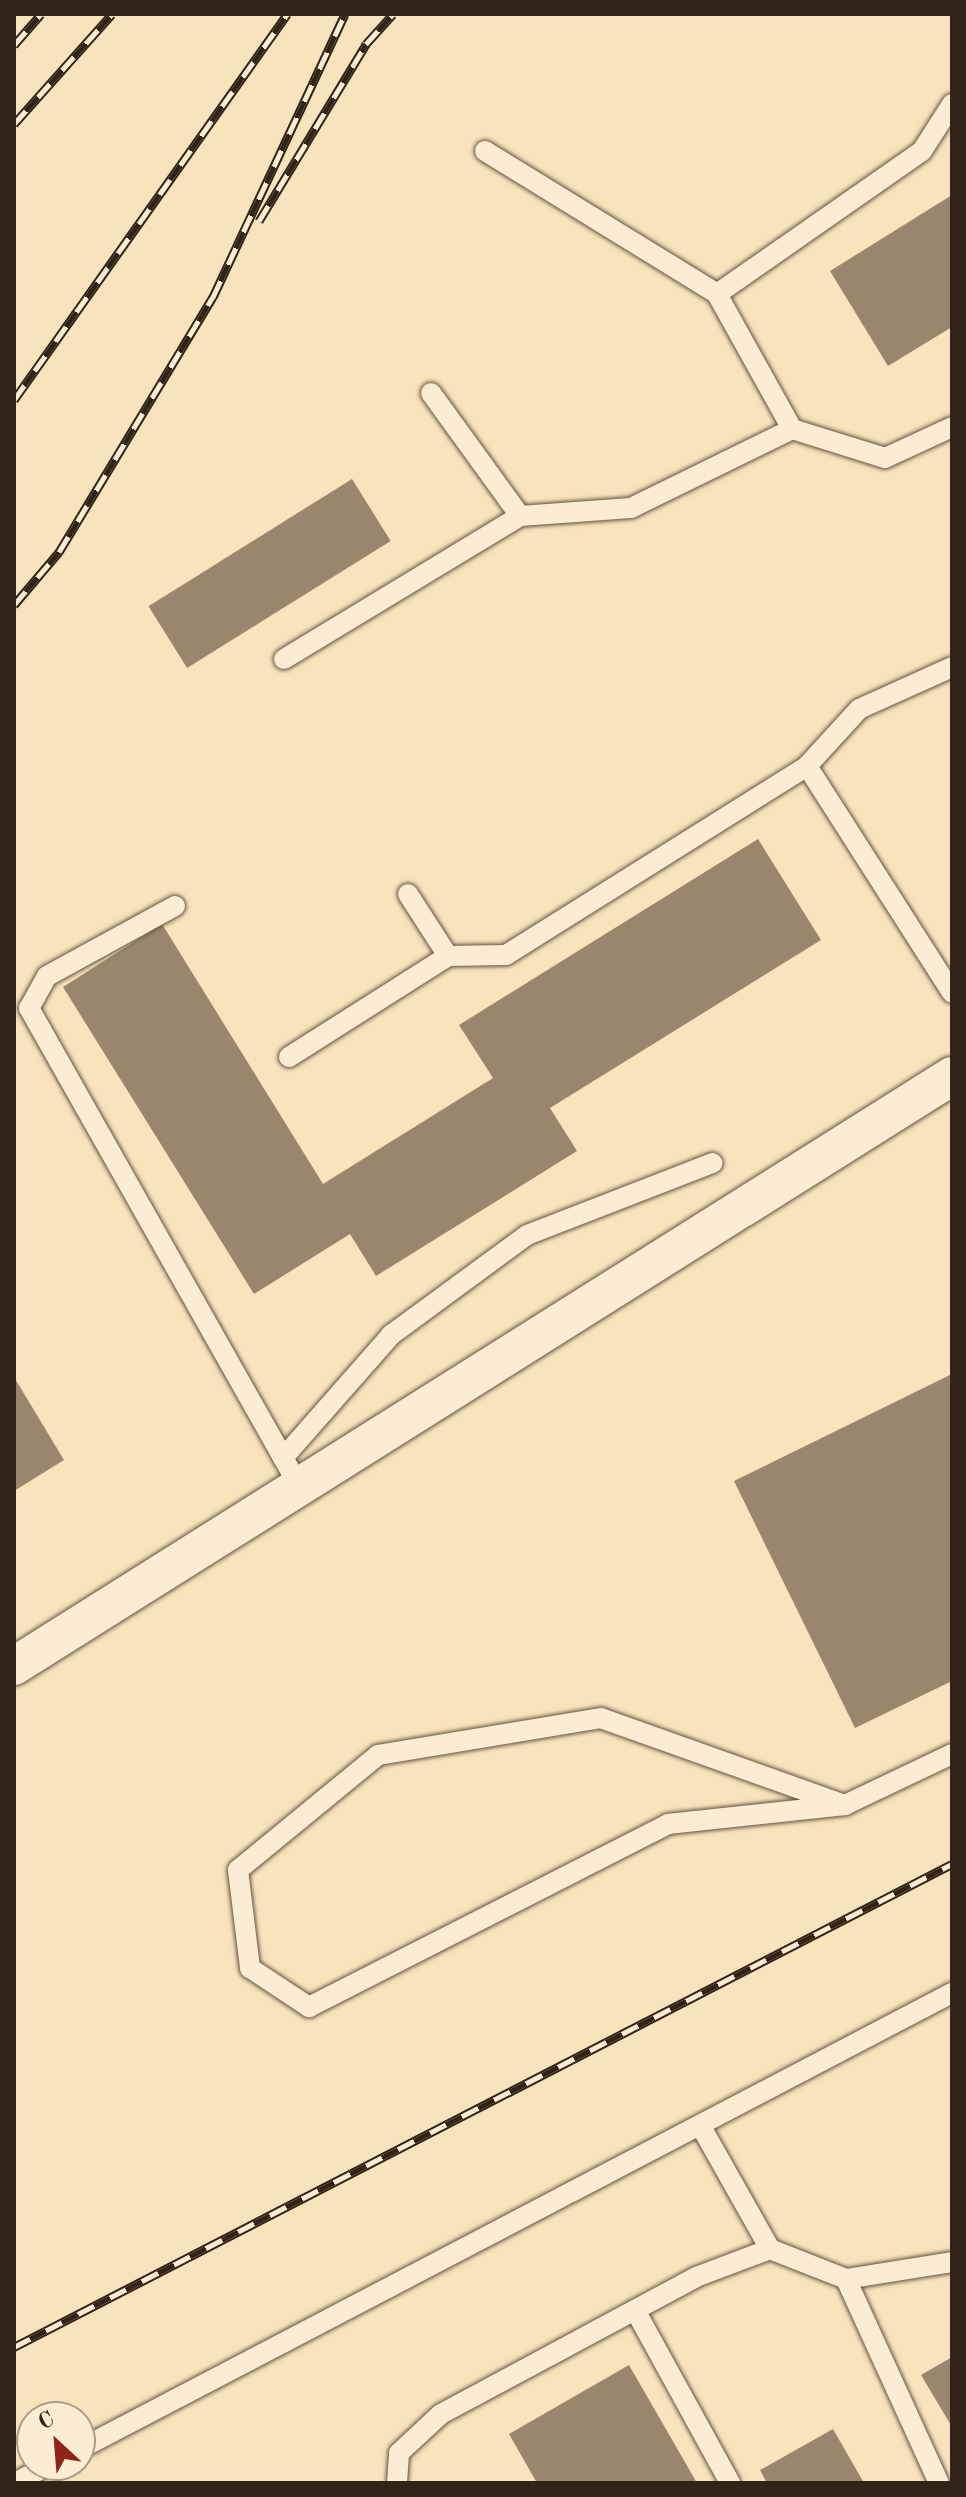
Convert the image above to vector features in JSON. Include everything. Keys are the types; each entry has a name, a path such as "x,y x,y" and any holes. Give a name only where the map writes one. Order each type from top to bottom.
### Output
{"street":[{"path":"14,1666 291,1472 952,1076"}],"lane":[{"path":"717,294 922,151 952,104"},
{"path":"485,151 717,294 792,429"},
{"path":"431,393 520,516"},
{"path":"284,659 520,516 631,508 792,429 885,458 952,427"},
{"path":"289,1057 448,956 506,955 807,766 859,709 952,667"},
{"path":"807,766 952,993"},
{"path":"408,894 448,956"},
{"path":"175,906 47,976 29,1008 291,1472 391,1335 527,1235 713,1163"},
{"path":"845,1805 601,1718 378,1755 238,1870 250,1968 309,2007 668,1824 845,1805 952,1754"},
{"path":"96,2441 952,1993"},
{"path":"700,2125 770,2249 846,2279 952,2262"},
{"path":"397,2483 399,2453 441,2414 635,2310 770,2249"},
{"path":"846,2279 933,2480"},
{"path":"635,2310 730,2483"}],"building":[{"path":"952,195 952,327 888,366 830,271"},
{"path":"352,479 391,541 187,668 148,606"},
{"path":"758,839 821,940 550,1108 577,1151 376,1276 350,1234 254,1294 63,987 162,924 323,1184 493,1078 459,1025"},
{"path":"952,1374 952,1681 855,1728 734,1481"},
{"path":"14,1377 64,1460 14,1491"},
{"path":"952,2357 952,2427 921,2375"},
{"path":"629,2365 697,2483 537,2483 509,2434"},
{"path":"833,2429 864,2483 767,2483 760,2470"}],"railway":[{"path":"14,45 41,14"},
{"path":"14,124 112,14"},
{"path":"14,400 287,14"},
{"path":"14,605 59,552 213,297 345,14"},
{"path":"259,221 366,44 393,14"},
{"path":"14,2347 952,1864"}]}
